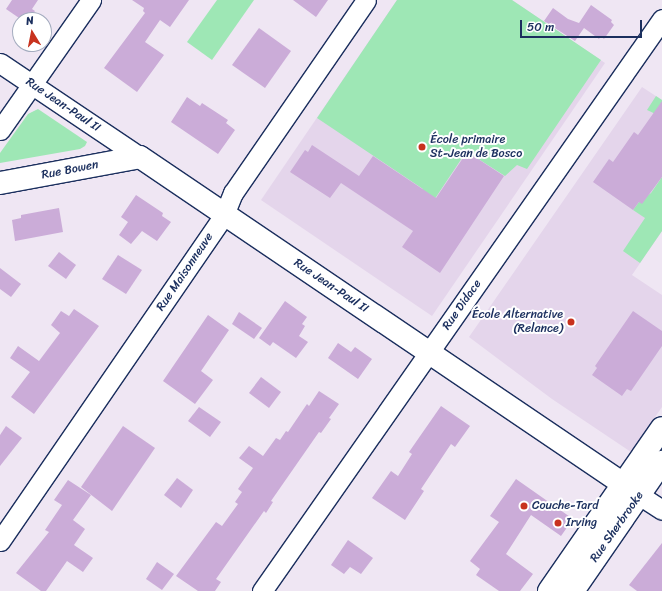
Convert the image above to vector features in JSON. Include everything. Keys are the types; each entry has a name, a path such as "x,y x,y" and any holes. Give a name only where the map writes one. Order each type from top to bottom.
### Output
{"street":[{"path":"0,130 91,0"},
{"name":"Rue Maisonneuve","path":"0,541 224,215 232,194 366,0"},
{"name":"Rue Didace","path":"262,591 662,19"},
{"name":"Rue Jean-Paul II","path":"0,63 662,510"},
{"name":"Rue Bowen","path":"0,183 140,157"},
{"name":"Rue Sherbrooke","path":"573,591 631,489 662,428"},
{"name":"Rue Sherbrooke","path":"549,591 631,489 662,462"}],"shaded area":[{"name":"École primaire St-Jean de Bosco","path":"397,0 512,0 605,63 432,316 261,200"},
{"name":"École Alternative (Relance)","path":"642,87 662,100 662,231 632,275 662,295 662,407 631,452 552,399 469,337"}],"green space":[{"path":"217,0 254,0 212,60 187,42"},
{"path":"397,0 512,0 601,60 527,169 517,165 505,176 469,153 465,159 462,158 434,200 421,191 423,189 317,118"},
{"path":"656,96 662,100 662,117 647,110"},
{"path":"38,109 87,142 85,146 80,149 0,163 0,153 28,114"},
{"path":"662,177 662,231 640,263 623,251 645,218 633,210 639,202 651,193"}],"building":[{"path":"12,0 38,0 32,9 34,12 12,13 6,9"},
{"path":"132,0 189,0 170,27 160,20 145,42 164,55 137,92 104,68 145,13 143,11 144,8"},
{"path":"293,0 328,0 316,17"},
{"path":"591,5 612,20 611,22 614,25 604,39 601,36 599,39 584,28 575,41 544,21 553,8 568,19 579,23"},
{"path":"259,28 291,51 265,88 232,65"},
{"path":"187,97 200,106 202,103 228,120 226,123 235,130 218,154 171,122"},
{"path":"662,101 662,177 642,204 639,202 633,210 593,182 609,159 613,162 634,132 638,135"},
{"name":"École primaire St-Jean de Bosco","path":"312,145 359,176 373,156 436,198 463,158 465,159 469,153 504,176 440,273 402,247 413,231 341,183 330,198 290,172 305,150 308,152"},
{"path":"136,195 163,213 162,216 171,222 157,241 142,231 131,244 119,235 128,222 121,217"},
{"path":"59,208 63,232 15,241 12,220 21,218 21,215"},
{"path":"59,252 76,265 66,279 48,266"},
{"path":"118,255 142,270 126,294 102,279"},
{"path":"0,268 21,284 11,297 0,289"},
{"path":"285,301 307,317 302,324 305,326 299,336 308,342 296,358 273,342 270,346 259,338"},
{"path":"74,309 99,326 34,414 11,397 30,372 10,358 18,346 39,361 60,333 51,325 61,311 69,316"},
{"path":"633,311 662,331 662,346 631,391 627,389 622,396 592,375 597,368 595,366"},
{"path":"239,312 262,328 254,339 232,324"},
{"path":"208,315 229,330 201,371 213,380 195,404 163,381"},
{"path":"338,343 351,352 355,347 372,359 358,379 328,358"},
{"path":"261,377 281,392 269,408 249,393"},
{"path":"319,391 339,404 329,418 331,419 321,433 319,432 271,501 273,502 266,513 264,511 216,579 221,582 215,591 198,591 176,576 216,522 222,526 238,504 235,502 242,492 238,489 253,468 239,458 249,446 263,456 276,438 280,440 286,431 288,432 307,404 309,406"},
{"path":"441,406 470,426 455,447 451,444 421,489 424,491 405,520 372,498 391,471 398,476 412,454 409,452"},
{"path":"199,407 221,422 210,437 188,421"},
{"path":"6,426 22,438 0,466 0,435"},
{"path":"123,426 155,448 112,511 81,487"},
{"path":"177,478 193,490 181,508 164,495"},
{"path":"516,479 573,519 561,536 531,515 506,554 533,574 520,591 499,591 476,575 480,569 470,561 499,522 490,516"},
{"path":"68,480 91,495 73,520 85,529 74,545 93,558 83,572 67,561 46,591 41,591 16,573 49,532 45,530 62,505 54,500"},
{"path":"348,540 373,558 361,574 350,567 344,574 331,565"},
{"path":"662,543 662,591 637,591 629,585"},
{"path":"157,562 174,574 162,590 146,579"}],"place":[{"name":"École primaire St-Jean de Bosco","path":"422,147"},
{"name":"École Alternative (Relance)","path":"571,322"},
{"name":"Couche-Tard","path":"524,506"},
{"name":"Irving","path":"558,523"}]}
